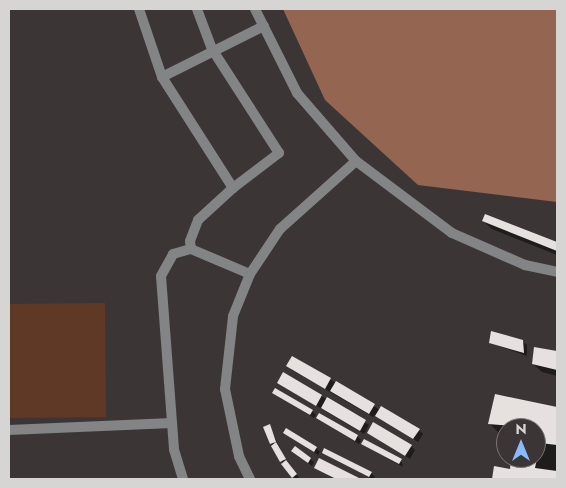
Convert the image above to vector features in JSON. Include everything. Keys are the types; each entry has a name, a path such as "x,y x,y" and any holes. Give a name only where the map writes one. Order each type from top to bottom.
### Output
{"lane":[{"path":"138,9 162,77 232,188"},
{"path":"191,248 190,241 198,220 232,188 279,153 212,49 197,9"},
{"path":"255,9 297,93 356,161 452,233 525,265 557,272"},
{"path":"162,77 212,49 264,26"},
{"path":"250,479 239,456 226,389 233,316 250,274 280,229 356,161"},
{"path":"183,479 174,450 161,276 173,254 191,248 250,274"},
{"path":"9,430 172,424"}],"shaded area":[{"path":"283,9 557,9 557,202 418,185 325,100"},
{"path":"105,303 106,417 9,418 9,304"}],"building":[{"path":"485,214 557,242 557,251 482,221"},
{"path":"491,331 523,340 524,353 489,343"},
{"path":"534,347 557,351 557,370 532,364"},
{"path":"292,356 331,378 325,389 286,366"},
{"path":"283,372 322,395 316,406 277,383"},
{"path":"336,381 375,404 369,414 330,391"},
{"path":"275,388 313,410 310,415 272,393"},
{"path":"495,394 557,407 557,445 546,444 546,418 496,418 496,425 488,424"},
{"path":"327,397 366,420 360,431 321,408"},
{"path":"381,406 420,429 413,439 375,416"},
{"path":"319,413 358,435 355,441 316,418"},
{"path":"373,422 412,445 405,456 367,433"},
{"path":"270,424 276,442 270,444 263,427"},
{"path":"286,428 317,447 314,452 283,433"},
{"path":"364,439 402,459 399,464 361,444"},
{"path":"276,442 286,459 280,462 271,446"},
{"path":"295,446 311,458 308,463 291,451"},
{"path":"324,448 372,472 369,477 322,453"},
{"path":"319,458 361,479 336,479 314,468"},
{"path":"286,460 297,474 292,478 281,464"},
{"path":"494,466 496,468 535,468 557,471 557,479 492,479"}]}
